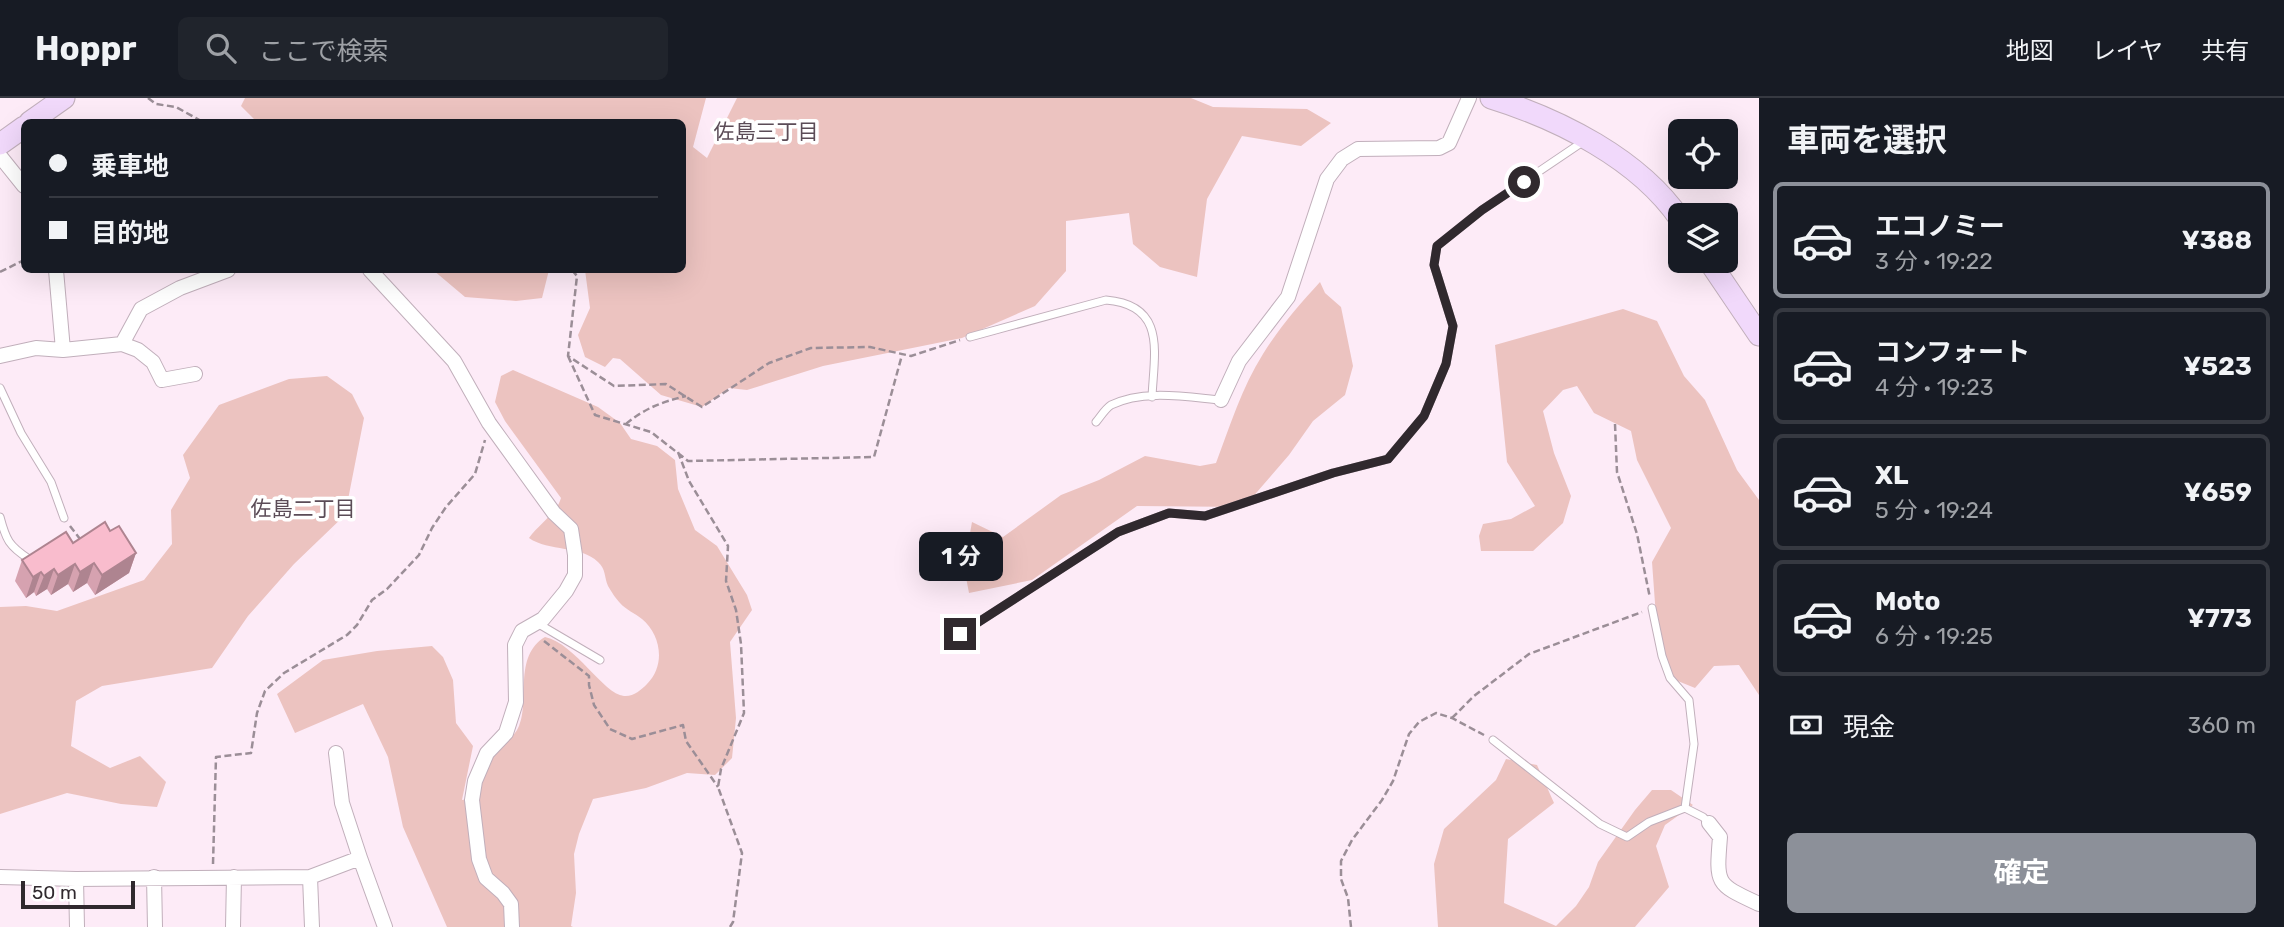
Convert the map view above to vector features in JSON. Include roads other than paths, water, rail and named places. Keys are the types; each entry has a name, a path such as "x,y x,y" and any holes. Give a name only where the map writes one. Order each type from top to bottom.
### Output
{"street":[{"path":"34,119 64,98"},
{"path":"1222,401 1238,361 1288,297 1327,179 1342,159 1358,149 1439,148 1449,143 1469,98"},
{"path":"1491,98 1531,110 1588,139 1659,191 1668,203"},
{"path":"0,144 21,129"},
{"path":"0,156 21,181"},
{"path":"56,273 63,350"},
{"path":"122,344 141,309 180,288 220,273"},
{"path":"373,273 454,361 489,423 554,513 571,529 575,575 566,591 543,619 522,631 515,645 516,702 506,733 487,753 475,781 472,800 479,859 486,878 511,904 512,927"},
{"path":"1717,273 1759,335"},
{"path":"0,356 36,348 63,350 122,344 138,350 153,362 162,380 195,374"},
{"path":"336,753 342,803 385,927"},
{"path":"1709,823 1720,837 1717,872 1728,889 1759,904"},
{"path":"0,877 310,877 360,858"},
{"path":"154,877 155,927"},
{"path":"233,877 233,927"},
{"path":"310,877 312,927"},
{"path":"76,879 77,927"}],"lane":[{"path":"960,634 1118,532 1169,513 1205,516 1333,473 1388,459 1424,416 1446,364 1453,326 1434,265 1437,246 1482,210 1588,139"},
{"path":"970,337 1106,300 1124,302 1147,319 1155,333 1152,397"},
{"path":"0,388 21,433 51,482 64,518"},
{"path":"1096,422 1108,406 1133,397 1177,396 1222,401"},
{"path":"0,517 12,548 30,559"},
{"path":"1652,608 1662,656 1670,678 1689,700 1694,744 1685,807"},
{"path":"536,622 600,660"},
{"path":"1493,740 1600,824 1627,836 1650,822 1685,807"},
{"path":"1685,807 1709,823"}],"district":[{"name":"佐島三丁目","path":"766,132"},
{"name":"佐島二丁目","path":"303,509"}]}
